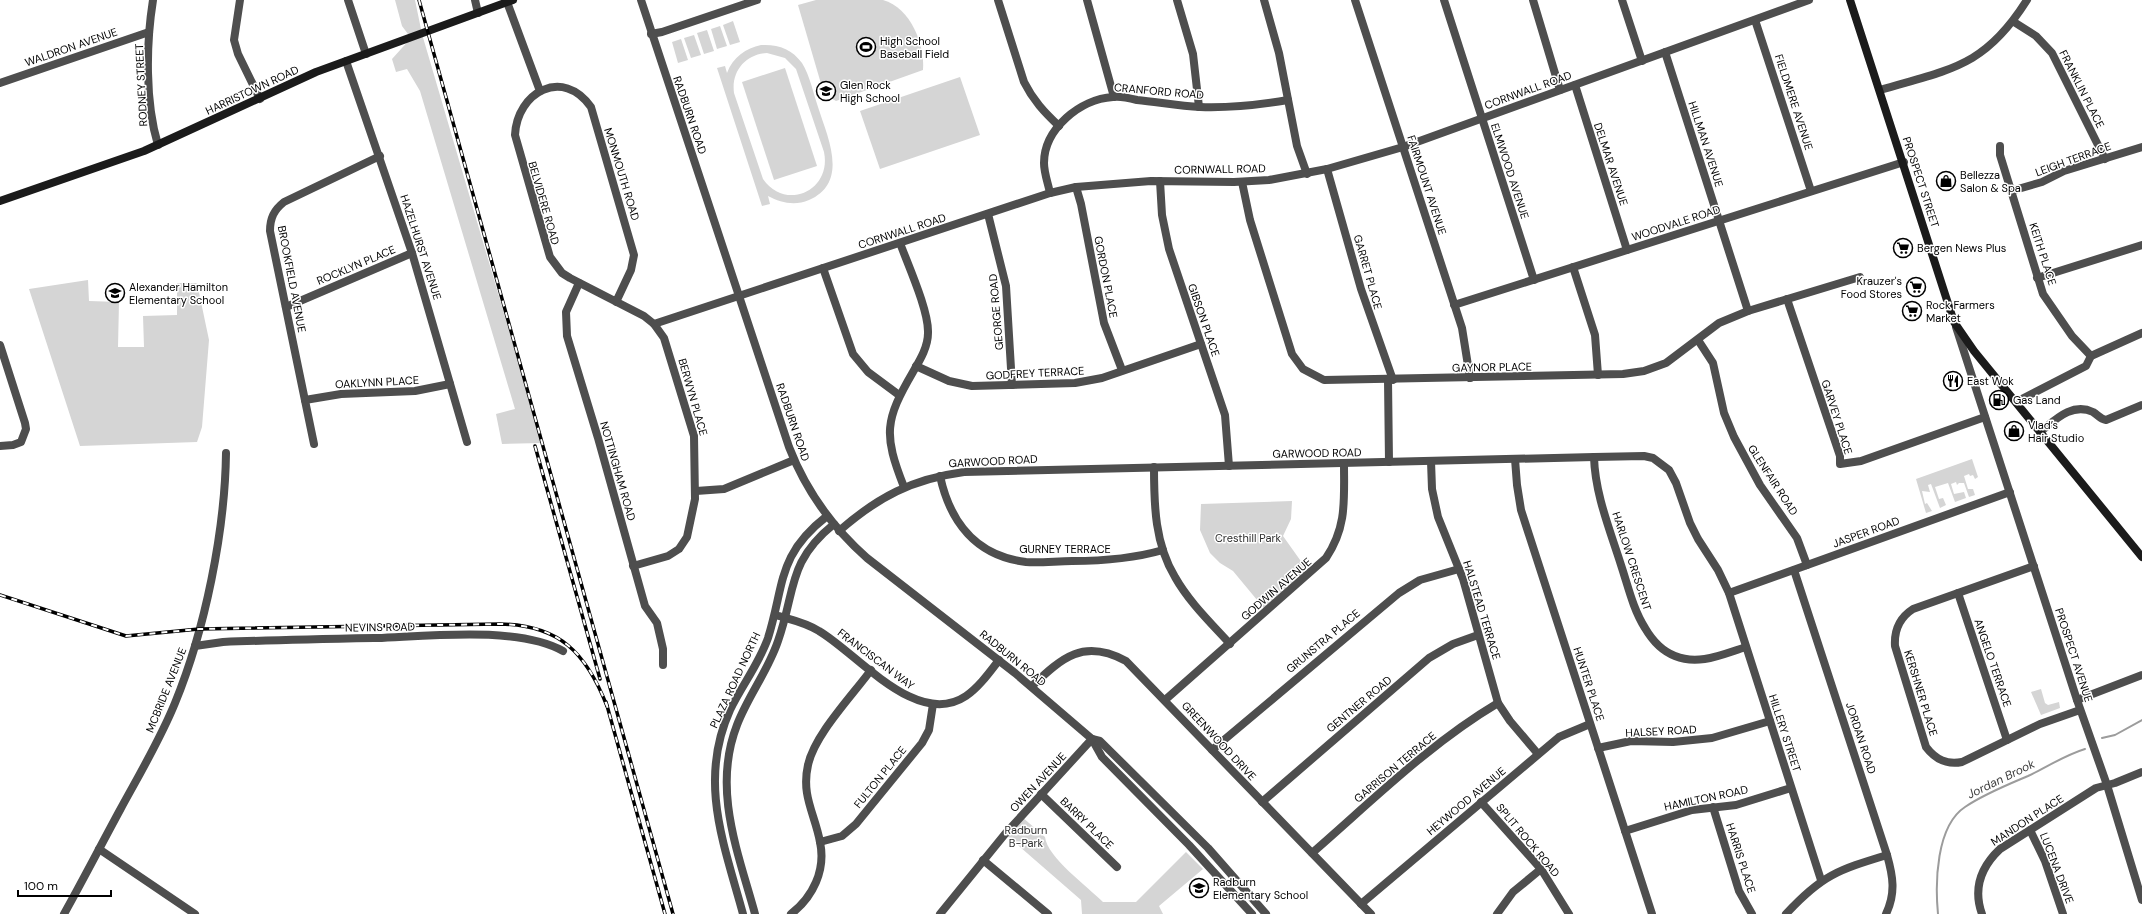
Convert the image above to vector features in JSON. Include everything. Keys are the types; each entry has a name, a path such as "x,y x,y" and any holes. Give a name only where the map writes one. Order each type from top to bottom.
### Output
{"main road":[{"name":"PROSPECT STREET","path":"1850,0 1904,162 1954,322"},
{"name":"HARRISTOWN ROAD","path":"0,200 112,163 158,145 316,72 510,1"},
{"path":"1954,322 1974,351 2142,557"}],"street":[{"name":"RODNEY STREET","path":"154,0 149,32 151,99 158,145"},
{"path":"240,0 234,40 238,54 260,99"},
{"path":"348,0 366,54"},
{"path":"475,0 478,13"},
{"name":"RADBURN ROAD","path":"641,0 651,34 794,460 805,483 827,516 839,531 867,558 1032,686 1092,739 1102,757 1194,850 1252,914"},
{"path":"651,34 662,32 757,0"},
{"path":"998,0 1024,82 1044,112 1059,126"},
{"path":"1087,0 1114,97"},
{"path":"1177,0 1193,54 1199,107"},
{"path":"1264,0 1279,53 1298,146 1307,174"},
{"name":"FAIRMOUNT AVENUE","path":"1355,0 1466,344 1470,378"},
{"name":"ELMWOOD AVENUE","path":"1444,0 1534,280"},
{"path":"1533,0 1560,90"},
{"path":"1622,0 1642,60"},
{"name":"CORNWALL ROAD","path":"739,295 1050,193 1076,187 1160,181 1242,182 1307,174 1327,169 1403,147 1809,0"},
{"path":"1880,90 1963,63 1996,42 2014,22 2027,0"},
{"path":"510,1 540,91"},
{"name":"FIELDMERE AVENUE","path":"1755,20 1811,191"},
{"name":"FRANKLIN PLACE","path":"2014,22 2036,36 2052,53 2105,159"},
{"name":"WALDRON AVENUE","path":"0,83 149,32"},
{"name":"HILLMAN AVENUE","path":"1665,52 1748,311"},
{"name":"HAZELHURST AVENUE","path":"346,61 380,156 412,253 467,442"},
{"name":"DELMAR AVENUE","path":"1575,85 1627,250"},
{"name":"MONMOUTH ROAD","path":"540,91 553,87 569,89 581,96 591,107 634,255 631,270 616,302"},
{"name":"BELVIDERE ROAD","path":"540,91 529,99 521,110 515,126 516,143 550,257 562,273 644,316 654,324"},
{"name":"CRANFORD ROAD","path":"1050,193 1044,172 1045,154 1052,135 1068,117 1085,105 1114,97 1199,107 1239,107 1288,100"},
{"name":"KEITH PLACE","path":"2000,146 2000,156 2038,278 2050,306 2072,336 2090,356"},
{"name":"LEIGH TERRACE","path":"2011,191 2142,147"},
{"name":"BROOKFIELD AVENUE","path":"314,444 270,231 272,218 275,211 290,199 380,156"},
{"name":"WOODVALE ROAD","path":"1454,305 1904,162"},
{"name":"GARRET PLACE","path":"1327,169 1361,289 1390,380 1388,422 1389,462"},
{"name":"GIBSON PLACE","path":"1160,181 1164,232 1225,415 1228,466"},
{"name":"GAYNOR PLACE","path":"1242,182 1250,220 1289,346 1296,362 1310,374 1324,380 1390,380 1631,374 1655,368 1675,358 1719,323 1748,311 1860,277"},
{"name":"GORDON PLACE","path":"1076,187 1081,204 1104,323 1122,370"},
{"name":"GEORGE ROAD","path":"988,214 1006,286 1012,386"},
{"path":"900,243 928,324 927,343 916,366 899,395 890,422 890,442 894,462 904,487"},
{"path":"2038,278 2142,245"},
{"name":"ROCKLYN PLACE","path":"286,307 412,253"},
{"path":"823,268 853,354 868,372 899,395"},
{"path":"1573,268 1595,335 1598,375"},
{"name":"NOTTINGHAM ROAD","path":"579,283 566,312 567,336 645,606 657,623 663,649 663,665"},
{"path":"654,324 739,295"},
{"name":"GARVEY PLACE","path":"1787,299 1840,456 1840,464 1861,461 1985,417"},
{"name":"PROSPECT STREET","path":"1954,322 1985,417"},
{"name":"BERWYN PLACE","path":"634,566 668,556 679,549 689,530 696,491 694,436 664,338 654,324"},
{"path":"2016,402 2086,366 2090,356 2142,332"},
{"name":"GLENFAIR ROAD","path":"1698,340 1713,363 1722,403 1734,437 1760,485 1797,538 1807,565"},
{"name":"GODFREY TERRACE","path":"916,366 936,377 960,384 1012,386 1089,381 1201,344"},
{"path":"0,345 25,423 23,439 20,442 13,445 0,446"},
{"name":"OAKLYNN PLACE","path":"305,400 341,394 415,391 450,384"},
{"path":"2040,432 2060,415 2068,412 2084,410 2106,420 2142,405"},
{"name":"PROSPECT AVENUE","path":"1985,417 2080,710 2107,785 2142,898"},
{"name":"MCBRIDE AVENUE","path":"64,914 167,721 195,646 215,554 225,484 226,453"},
{"name":"GARWOOD ROAD","path":"839,531 870,506 904,487 940,476 977,471 1431,462 1644,456 1653,458 1668,470 1676,483 1690,523 1698,539 1718,570 1729,593"},
{"name":"HARLOW CRESCENT","path":"1594,457 1598,490 1634,607 1639,618 1653,639 1659,646 1676,656 1694,660 1704,660 1746,647"},
{"name":"HUNTER PLACE","path":"1515,459 1521,510 1652,914"},
{"path":"696,491 717,490 731,487 794,460"},
{"name":"HALSTEAD TERRACE","path":"1431,462 1432,490 1435,504 1459,569 1498,703 1510,721 1538,754"},
{"name":"GODWIN AVENUE","path":"1164,700 1319,566 1333,549 1341,531 1344,515 1344,463"},
{"path":"1154,467 1154,509 1163,550 1168,564 1181,588 1230,644"},
{"name":"GURNEY TERRACE","path":"940,476 951,511 965,531 984,547 1004,557 1028,562 1110,560 1138,557 1163,550"},
{"name":"JASPER ROAD","path":"1729,593 2010,492"},
{"name":"PLAZA ROAD NORTH","path":"743,914 716,811 715,764 726,721 760,656 774,615 790,558 808,532 827,516"},
{"name":"PLAZA ROAD NORTH","path":"755,914 727,809 727,765 737,725 771,661 800,563 816,540 834,524"},
{"name":"KERSHNER PLACE","path":"2034,566 1913,609 1902,617 1896,630 1895,646 1926,748 1936,758 1955,764 2040,724 2080,710"},
{"name":"GRUNSTRA PLACE","path":"1212,750 1399,593 1420,580 1459,569"},
{"name":"JORDAN ROAD","path":"1794,570 1887,855 1894,885 1892,900 1886,914"},
{"name":"HILLERY STREET","path":"1729,593 1821,880"},
{"name":"ANGELO TERRACE","path":"1958,593 2007,740"},
{"name":"FRANCISCAN WAY","path":"774,615 804,623 821,632 915,701 933,704 950,703 966,697 980,684 999,660"},
{"name":"NEVINS ROAD","path":"195,646 223,642 480,635 527,638 547,643 563,651"},
{"name":"GENTNER ROAD","path":"1262,802 1429,658 1453,644 1478,635"},
{"name":"GREENWOOD DRIVE","path":"1032,686 1061,660 1080,652 1108,653 1126,661 1371,914"},
{"path":"791,914 806,900 816,881 821,862 820,842 806,794 808,764 821,736 871,670"},
{"path":"2077,700 2142,676"},
{"name":"GARRISON TERRACE","path":"1312,853 1425,755 1466,722 1498,703"},
{"name":"FULTON PLACE","path":"820,842 842,836 856,824 922,743 929,730 933,704"},
{"name":"HALSEY ROAD","path":"1598,748 1631,742 1673,742 1712,738 1770,721"},
{"name":"HEYWOOD AVENUE","path":"1361,904 1538,754 1568,731 1590,724"},
{"name":"RADBURN ROAD","path":"1092,739 1100,741 1176,815 1266,914"},
{"name":"OWEN AVENUE","path":"940,914 983,860 1092,739"},
{"path":"715,764 727,765"},
{"name":"MANDON PLACE","path":"1982,914 1978,888 1983,870 2000,849 2096,788 2142,772"},
{"name":"HAMILTON ROAD","path":"1625,831 1670,816 1713,807 1736,805 1791,788"},
{"name":"BARRY PLACE","path":"1041,794 1117,867"},
{"name":"SPLIT ROCK ROAD","path":"1481,802 1541,869 1559,896 1568,914"},
{"name":"HARRIS PLACE","path":"1713,807 1739,891 1752,914"},
{"name":"LUCENA DRIVE","path":"2030,830 2045,861 2063,914"},
{"path":"99,849 195,914"},
{"path":"1786,914 1821,880 1843,869 1887,855"},
{"path":"983,860 1048,914"},
{"path":"1497,914 1513,892 1541,869"}],"green space":[{"path":"395,0 415,0 422,34 542,443 502,444 496,414 515,409 420,91 407,69 396,72 392,59 411,38 402,26"},
{"name":"High School Baseball Field","path":"816,0 883,0 893,4 908,19 919,39 922,50 923,70 836,101 824,94 798,5"},
{"path":"733,21 740,42 730,45 723,25"},
{"path":"720,26 727,46 717,49 711,29"},
{"path":"707,30 714,51 704,54 697,33"},
{"path":"694,35 701,55 691,58 684,38"},
{"path":"681,39 688,60 678,63 672,42"},
{"path":"773,45 784,48 798,58 805,68 826,131 832,158 832,170 829,182 822,192 804,202 788,203 768,196 770,204 762,206 717,68 725,66 727,73 736,58 755,46","holes":["767,53 785,58 796,69 824,152 825,165 821,177 814,186 805,192 795,195 783,194 773,189 763,179 734,93 735,78 738,71 747,60 759,54"]},
{"path":"785,68 817,166 774,180 742,82"},
{"path":"960,77 980,135 880,169 860,111"},
{"path":"88,280 89,301 119,302 118,347 144,347 143,316 177,315 177,283 197,283 209,340 202,427 197,442 80,446 29,289"},
{"path":"1972,459 1978,477 1975,479 1973,475 1970,476 1969,474 1964,476 1968,489 1973,489 1975,495 1969,497 1964,483 1959,483 1957,485 1956,482 1951,484 1954,494 1964,492 1966,498 1955,502 1948,483 1935,487 1939,499 1943,498 1946,505 1940,508 1931,484 1928,485 1930,492 1922,491 1925,504 1927,503 1932,511 1926,513 1916,479"},
{"name":"Cresthill Park","path":"1292,501 1291,519 1283,536 1310,574 1267,612 1233,571 1220,563 1210,553 1200,530 1201,504"},
{"path":"2041,689 2045,703 2048,705 2059,702 2060,708 2041,715 2031,692"},
{"name":"Radburn B-Park","path":"1021,816 1045,837 1047,845 1060,862 1103,902 1136,902 1186,852 1203,869 1159,906 1163,914 1082,914 1081,900 1005,834"}],"waterway":[{"name":"Jordan Brook","path":"2102,738 2115,735 2142,720"},
{"name":"Jordan Brook","path":"1938,914 1937,887 1940,856 1948,827 1955,816 1972,802 2028,776 2070,754 2085,749"}],"railway":[{"path":"419,0 673,914"},
{"path":"535,446 600,679"},
{"path":"0,595 126,636 199,629 500,624 521,626 539,630 555,636 580,657 599,687 607,706"},
{"path":"606,702 665,914"}],"place":[{"name":"High School Baseball Field","path":"866,47"},
{"name":"Glen Rock High School","path":"826,91"},
{"name":"Bellezza Salon & Spa","path":"1946,181"},
{"name":"Bergen News Plus","path":"1903,248"},
{"name":"Krauzer's Food Stores","path":"1916,287"},
{"name":"Alexander Hamilton Elementary School","path":"115,293"},
{"name":"Rock Farmers Market","path":"1912,311"},
{"name":"East Wok","path":"1953,381"},
{"name":"Gas Land","path":"1999,400"},
{"name":"Vlad’s Hair Studio","path":"2014,431"},
{"name":"Radburn Elementary School","path":"1199,888"}]}
